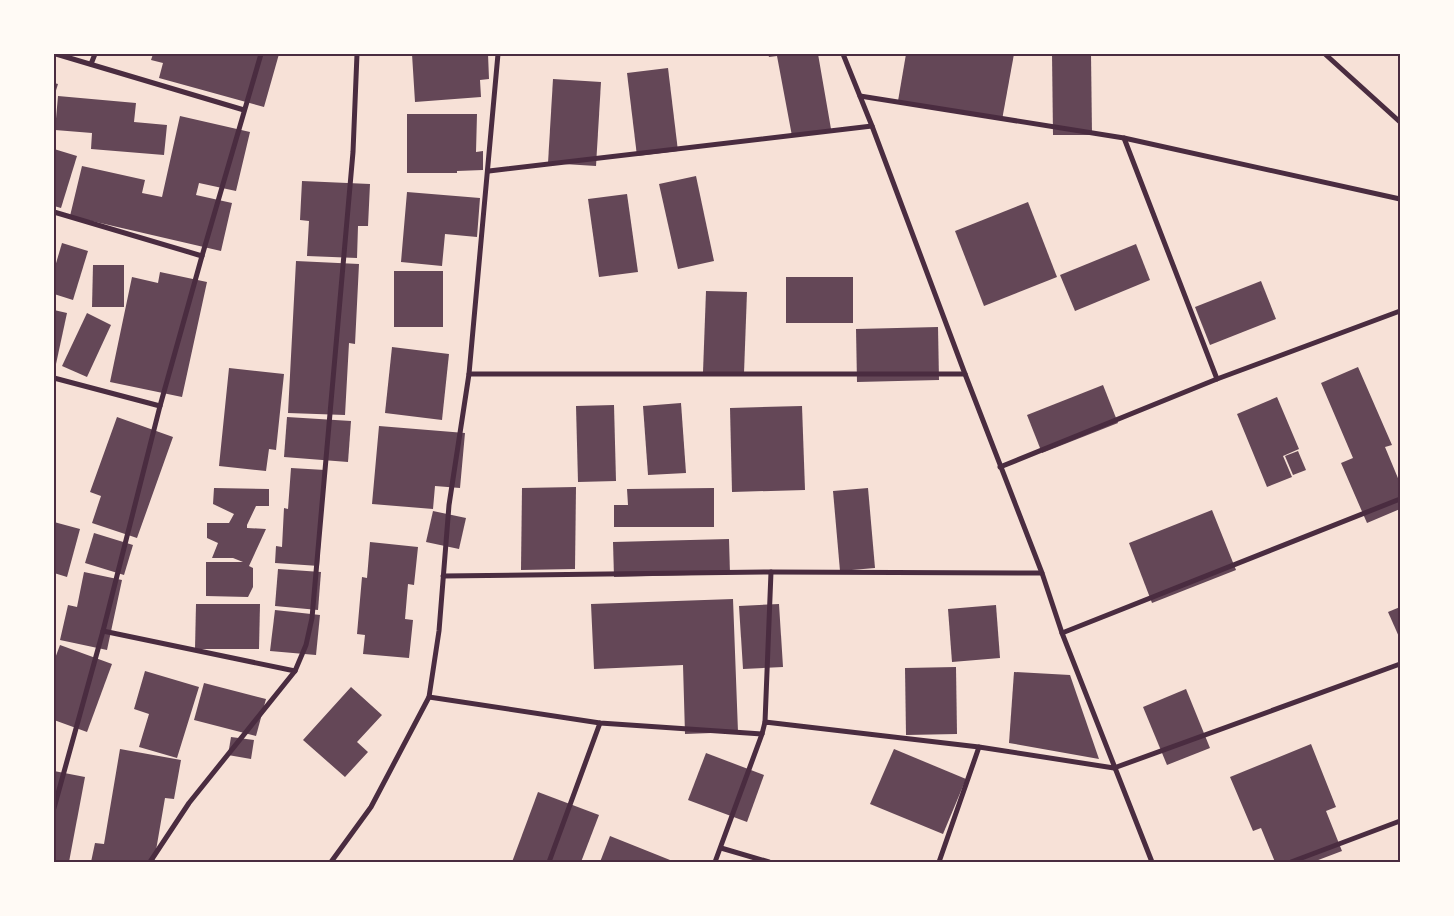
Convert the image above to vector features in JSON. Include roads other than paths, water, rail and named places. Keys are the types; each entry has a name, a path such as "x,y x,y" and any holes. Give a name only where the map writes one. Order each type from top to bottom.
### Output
{"street":[{"path":"56,54 244,110"},
{"path":"92,64 95,54"},
{"path":"54,808 103,631 160,406 261,54"},
{"path":"150,862 189,803 295,671 306,645 312,618 353,152 358,54"},
{"path":"331,862 371,807 429,697 440,631 449,506 469,374 489,172 498,54"},
{"path":"843,54 872,126 964,374 1042,573 1062,633 1152,862"},
{"path":"1325,54 1400,122"},
{"path":"860,96 1124,138 1400,199"},
{"path":"489,172 872,126"},
{"path":"1124,138 1217,378"},
{"path":"54,212 202,256"},
{"path":"1000,467 1217,378 1400,311"},
{"path":"469,374 964,374"},
{"path":"54,378 160,406"},
{"path":"1062,633 1400,499"},
{"path":"443,576 771,572 1042,573"},
{"path":"716,862 765,722 771,572"},
{"path":"103,631 295,671"},
{"path":"765,722 979,747 1114,768 1400,664"},
{"path":"429,697 600,723 762,734"},
{"path":"549,862 600,723"},
{"path":"939,862 979,747"},
{"path":"1291,862 1400,821"},
{"path":"721,848 768,862"}]}
